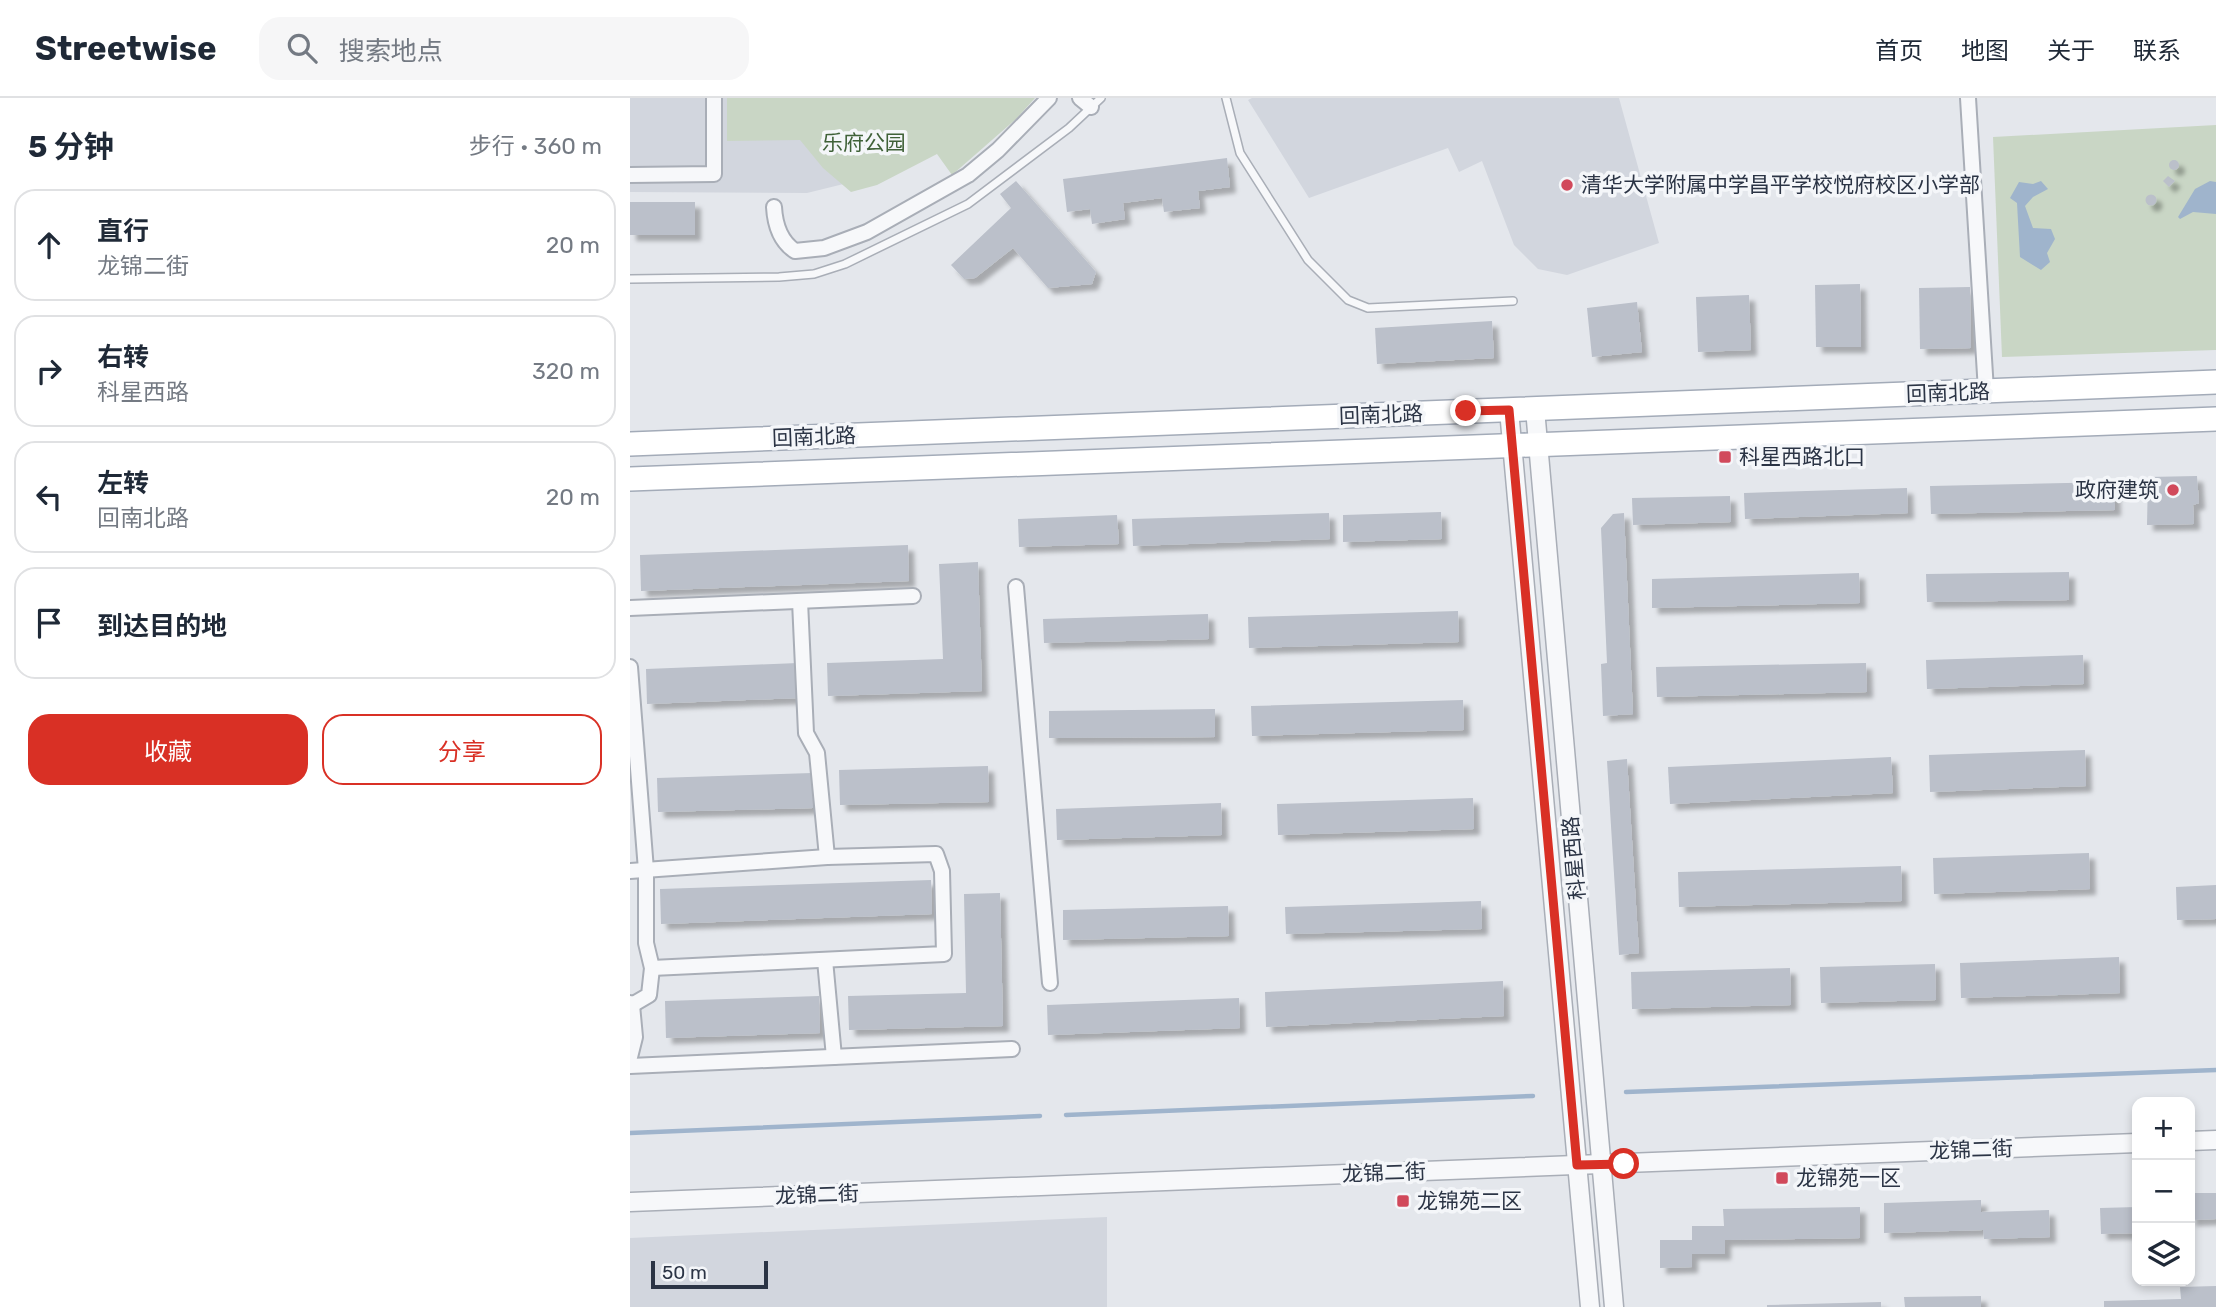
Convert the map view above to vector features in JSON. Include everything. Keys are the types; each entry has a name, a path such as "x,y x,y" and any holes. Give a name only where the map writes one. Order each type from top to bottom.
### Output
{"main road":[{"name":"回南北路","path":"630,444 2216,382"},
{"name":"回南北路","path":"630,479 2216,419"}],"street":[{"path":"630,175 714,174 714,98"},
{"path":"774,207 778,231 788,247 795,251 824,248 867,232 968,174 998,150 1049,98"},
{"path":"1968,98 1986,391"},
{"name":"科星西路","path":"1535,409 1614,1307"},
{"name":"科星西路","path":"1509,410 1590,1307"},
{"path":"1016,587 1050,983"},
{"path":"630,608 913,596"},
{"path":"800,601 806,733 817,752 827,857"},
{"path":"630,667 646,870 646,943 652,968 649,995 631,1004 635,1037 630,1056"},
{"path":"630,871 827,857 936,854 942,871 944,954 652,968"},
{"path":"825,960 834,1057"},
{"path":"630,1066 1012,1049"},
{"path":"2195,1141 2216,1140"},
{"name":"龙锦二街","path":"630,1202 2132,1143"}],"lane":[{"path":"1226,98 1240,153 1308,260 1348,300 1368,307 1513,301"},
{"path":"630,279 779,277 814,274 845,264 968,204 1069,128 1091,101"}],"shaded area":[{"path":"630,98 1016,98 876,176 807,193 630,192"},
{"name":"清华大学附属中学昌平学校悦府校区小学部","path":"1619,98 1659,243 1567,275 1538,269 1514,245 1482,161 1459,172 1448,148 1309,198 1248,100"},
{"path":"1107,1217 1107,1307 630,1307 630,1238"}],"green space":[{"name":"乐府公园","path":"727,98 1035,98 1016,119 952,175 937,154 877,185 851,192 823,168 800,140 727,141"},
{"path":"2216,125 2216,350 2002,357 1993,137"}],"water":[{"path":"2041,181 2048,189 2033,197 2025,206 2033,228 2051,229 2055,239 2047,253 2050,262 2041,270 2020,257 2017,203 2010,198 2019,182 2033,184"},
{"path":"2210,181 2216,182 2216,214 2193,212 2180,219 2178,217 2195,189"}],"building":[{"path":"1227,158 1230,187 1198,191 1200,208 1164,212 1162,198 1123,203 1125,219 1092,224 1090,209 1067,212 1063,179"},
{"path":"2174,160 2178,161 2178,169 2174,170 2170,169 2169,165 2170,161"},
{"path":"2168,176 2175,181 2169,187 2163,181"},
{"path":"1016,181 1096,272 1092,284 1048,288 1013,248 975,278 964,279 951,265 1011,208 1000,194"},
{"path":"2151,195 2155,196 2155,204 2151,205 2147,204 2146,200 2147,196"},
{"path":"630,202 695,202 695,235 630,235"},
{"path":"1860,284 1861,347 1816,347 1815,285"},
{"path":"1970,287 1971,348 1920,349 1919,288"},
{"path":"1749,295 1751,350 1698,352 1696,297"},
{"path":"1637,302 1642,352 1592,357 1587,308"},
{"path":"1492,321 1494,358 1377,364 1375,328"},
{"name":"政府建筑","path":"2197,476 2199,503 2193,505 2194,524 2147,525 2148,477"},
{"path":"2114,482 2115,510 1931,514 1930,486"},
{"path":"1907,488 1908,513 1745,519 1744,493"},
{"path":"1730,496 1731,522 1633,525 1632,498"},
{"path":"1441,512 1442,539 1343,542 1343,515"},
{"path":"1329,513 1330,539 1133,546 1132,519"},
{"path":"1624,513 1633,714 1603,716 1601,664 1607,663 1601,528 1613,514"},
{"path":"1117,515 1119,544 1019,547 1018,519"},
{"path":"908,545 909,581 641,591 640,555"},
{"path":"978,562 982,691 828,696 827,663 943,659 939,564"},
{"path":"2069,572 2069,600 1927,602 1926,574"},
{"path":"1859,573 1860,603 1652,608 1652,579"},
{"path":"1458,611 1459,642 1249,648 1248,617"},
{"path":"1208,614 1209,639 1044,643 1043,619"},
{"path":"2083,655 2084,684 1927,689 1926,660"},
{"path":"798,663 799,698 647,704 646,669"},
{"path":"1866,663 1867,692 1657,697 1656,667"},
{"path":"1463,700 1464,730 1252,736 1251,706"},
{"path":"1215,709 1215,737 1049,738 1049,711"},
{"path":"2085,750 2086,786 1930,792 1929,755"},
{"path":"1891,757 1893,793 1670,804 1668,767"},
{"path":"1627,759 1639,953 1619,955 1607,761"},
{"path":"988,766 989,802 840,805 839,770"},
{"path":"812,773 813,808 658,812 657,778"},
{"path":"1473,798 1474,829 1278,835 1277,804"},
{"path":"1221,803 1222,835 1057,840 1056,809"},
{"path":"2089,853 2090,889 1934,894 1933,858"},
{"path":"1901,866 1902,901 1679,907 1678,872"},
{"path":"931,880 932,914 661,924 660,889"},
{"path":"2216,885 2216,919 2177,920 2176,887"},
{"path":"1000,893 1003,1026 849,1030 848,996 966,993 964,894"},
{"path":"1481,901 1482,929 1286,934 1285,907"},
{"path":"1228,906 1229,936 1063,940 1063,910"},
{"path":"2119,957 2120,993 1961,998 1960,963"},
{"path":"1935,964 1936,1000 1821,1003 1820,967"},
{"path":"1790,968 1791,1005 1632,1009 1631,972"},
{"path":"1503,981 1504,1016 1266,1027 1265,992"},
{"path":"819,996 820,1033 666,1038 665,1001"},
{"path":"1239,998 1240,1028 1048,1035 1047,1005"},
{"path":"2195,1193 2216,1193 2216,1219 2195,1220"},
{"path":"1981,1200 1981,1212 2049,1210 2050,1237 1984,1239 1983,1230 1884,1233 1884,1203"},
{"path":"1860,1207 1860,1238 1725,1240 1725,1254 1692,1254 1692,1267 1660,1268 1660,1240 1692,1240 1692,1226 1724,1226 1723,1209"},
{"path":"2132,1207 2132,1233 2101,1234 2100,1208"},
{"path":"2216,1286 2216,1307 2104,1307 2104,1301 2181,1299 2180,1287"},
{"path":"1981,1296 1981,1307 1905,1307 1904,1297"},
{"path":"1881,1302 1881,1307 1767,1307 1767,1305"}],"waterway":[{"path":"1626,1092 2216,1070"},
{"path":"1066,1115 1533,1096"},
{"path":"630,1133 1040,1116"}],"place":[{"name":"清华大学附属中学昌平学校悦府校区小学部","path":"1567,185"},
{"name":"科星西路北口","path":"1725,457"},
{"name":"政府建筑","path":"2173,490"},
{"name":"龙锦苑一区","path":"1782,1178"},
{"name":"龙锦苑二区","path":"1403,1201"}],"route":[{"path":"1466,411 1509,410 1577,1165 1624,1164"}]}
